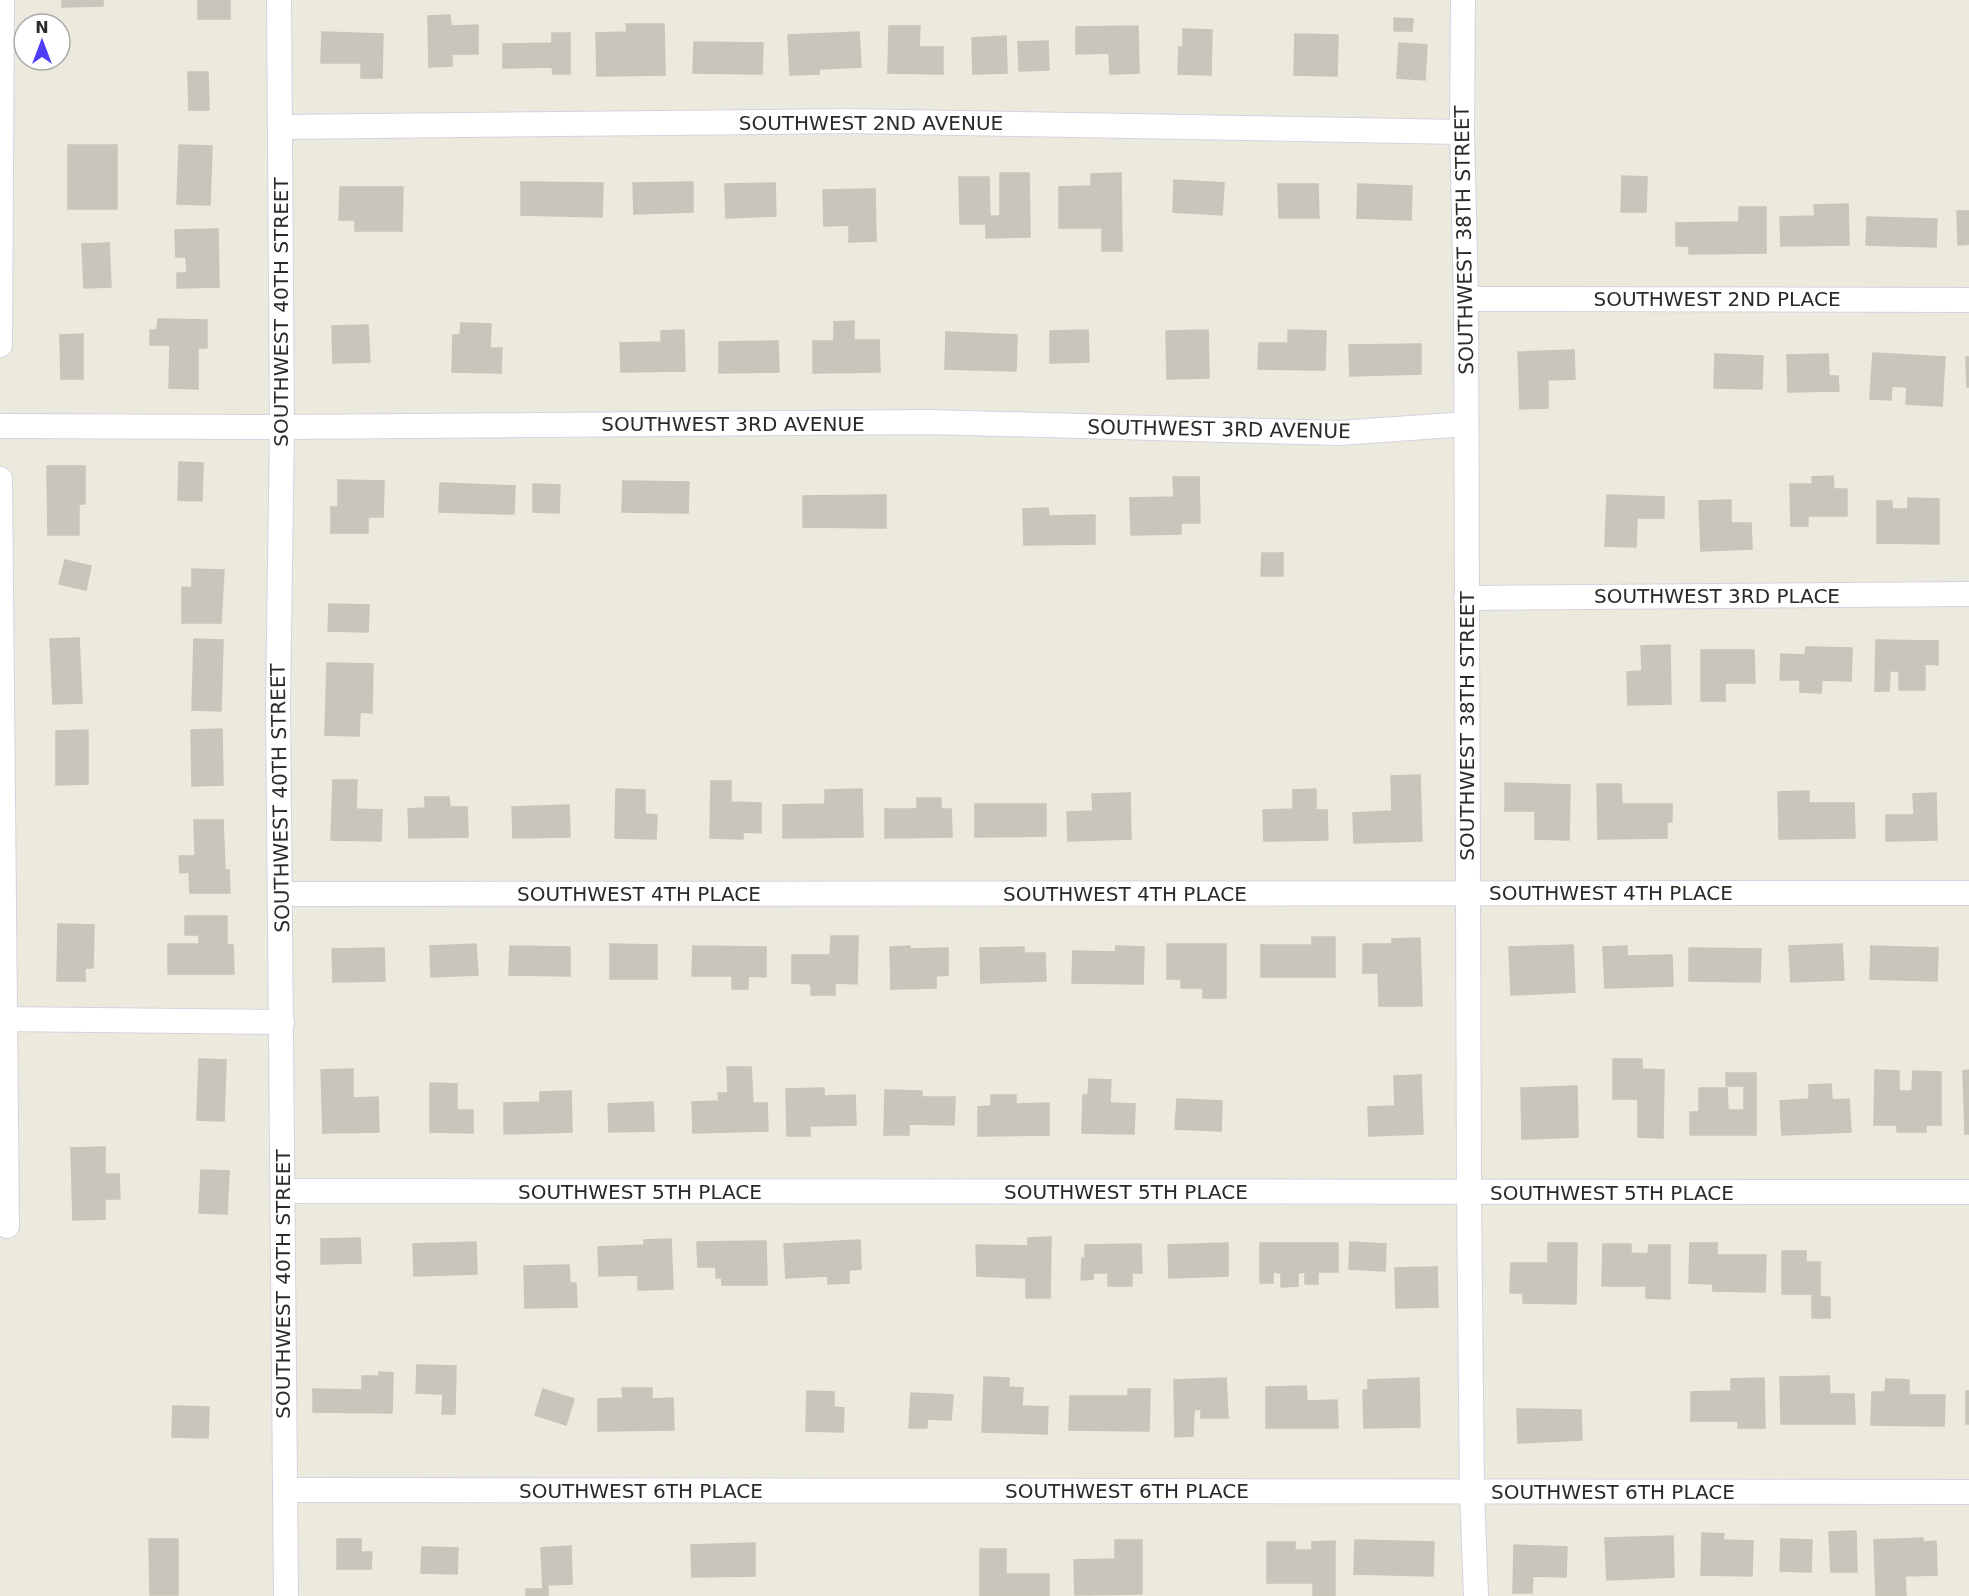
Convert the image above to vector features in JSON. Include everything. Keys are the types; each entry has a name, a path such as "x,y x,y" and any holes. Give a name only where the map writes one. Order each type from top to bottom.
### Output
{"street":[{"path":"0,345 2,0"},
{"name":"SOUTHWEST 40TH STREET","path":"279,0 282,427 278,703 286,1596"},
{"name":"SOUTHWEST 38TH STREET","path":"1463,0 1469,1193 1472,1492 1476,1596"},
{"name":"SOUTHWEST 2ND AVENUE","path":"281,127 847,121 1462,132"},
{"name":"SOUTHWEST 2ND PLACE","path":"1466,299 1969,300"},
{"name":"SOUTHWEST 3RD AVENUE","path":"0,426 282,427 929,422 1340,433 1466,424"},
{"path":"0,479 2,1018 7,1226"},
{"name":"SOUTHWEST 3RD PLACE","path":"1466,598 1969,594"},
{"name":"SOUTHWEST 4TH PLACE","path":"281,894 1969,893"},
{"path":"2,1018 282,1022"},
{"name":"SOUTHWEST 5TH PLACE","path":"283,1191 1969,1192"},
{"name":"SOUTHWEST 6TH PLACE","path":"285,1490 1969,1492"}],"building":[{"path":"62,0 103,0 103,6 62,7"},
{"path":"198,0 230,0 230,19 198,19"},
{"path":"450,15 451,26 478,25 478,54 452,54 452,66 429,67 428,16"},
{"path":"1394,18 1413,19 1412,31 1394,31"},
{"path":"626,24 664,24 665,75 597,76 596,33 627,32"},
{"path":"889,26 920,26 919,47 943,47 943,74 888,73"},
{"path":"1138,26 1139,73 1110,74 1109,53 1076,54 1076,27"},
{"path":"1183,29 1212,30 1211,75 1178,74 1179,47 1183,48"},
{"path":"322,32 383,34 382,78 361,78 361,63 321,63"},
{"path":"859,32 861,67 819,69 819,74 790,75 788,35"},
{"path":"552,33 570,33 570,74 553,74 552,67 503,68 503,44 552,43"},
{"path":"1295,34 1338,35 1337,76 1294,75"},
{"path":"1006,36 1007,73 973,74 972,38"},
{"path":"1048,41 1049,70 1019,71 1018,42"},
{"path":"694,42 763,43 762,74 693,73"},
{"path":"1399,43 1427,45 1425,80 1397,78"},
{"path":"188,72 208,72 209,110 189,110"},
{"path":"68,145 117,145 117,209 68,209"},
{"path":"179,145 212,146 210,205 177,204"},
{"path":"1000,173 1029,173 1030,237 986,238 986,224 991,224 990,216 1000,216"},
{"path":"1121,173 1122,251 1102,251 1102,228 1059,228 1059,187 1091,186 1091,174"},
{"path":"1622,176 1647,177 1646,212 1621,212"},
{"path":"959,177 989,177 990,224 960,224"},
{"path":"1174,180 1224,183 1222,215 1173,212"},
{"path":"521,182 603,183 602,217 521,215"},
{"path":"693,182 693,212 634,214 633,183"},
{"path":"775,183 776,216 726,218 725,184"},
{"path":"1278,184 1318,184 1319,218 1279,218"},
{"path":"1358,184 1412,186 1411,220 1357,218"},
{"path":"340,187 403,187 402,231 355,231 355,220 339,220"},
{"path":"875,189 876,241 849,242 849,225 824,226 823,190"},
{"path":"1848,204 1849,245 1781,246 1780,217 1815,216 1814,205"},
{"path":"1739,207 1766,207 1766,253 1689,254 1689,246 1676,246 1676,223 1739,222"},
{"path":"1957,211 1969,211 1969,244 1958,245"},
{"path":"1867,217 1937,219 1936,247 1866,245"},
{"path":"218,229 219,287 177,288 177,273 187,273 186,257 176,257 175,230"},
{"path":"109,243 111,287 84,288 82,244"},
{"path":"158,319 207,320 207,348 198,348 198,389 169,388 170,345 150,345 150,330 157,330"},
{"path":"854,321 854,340 879,340 880,372 813,373 813,341 834,341 834,322"},
{"path":"461,323 491,324 490,348 502,348 501,373 452,372 453,335 460,335"},
{"path":"368,325 370,362 333,363 332,326"},
{"path":"684,330 685,371 621,372 620,343 661,342 661,331"},
{"path":"1088,330 1089,362 1050,363 1050,331"},
{"path":"1208,330 1209,378 1167,379 1166,331"},
{"path":"1288,330 1326,331 1325,370 1258,369 1259,343 1288,343"},
{"path":"946,332 1017,335 1016,371 945,369"},
{"path":"83,334 83,379 61,379 60,335"},
{"path":"778,341 779,372 719,373 719,342"},
{"path":"1421,344 1421,374 1350,376 1349,345"},
{"path":"1574,350 1575,379 1548,380 1548,408 1520,409 1518,352"},
{"path":"1873,353 1945,357 1942,406 1906,404 1907,387 1892,386 1891,400 1870,399"},
{"path":"1715,354 1763,356 1762,389 1714,388"},
{"path":"1828,354 1829,376 1838,376 1839,391 1788,392 1787,355"},
{"path":"1966,357 1969,357 1969,387 1967,387"},
{"path":"179,462 203,463 202,501 178,500"},
{"path":"47,466 85,466 85,504 79,504 79,535 48,535"},
{"path":"1833,476 1834,489 1847,489 1847,516 1808,516 1808,526 1791,526 1790,484 1812,484 1812,477"},
{"path":"1173,477 1199,477 1200,523 1181,523 1181,534 1131,535 1130,498 1174,497"},
{"path":"338,480 384,481 383,517 368,517 368,533 331,533 331,507 338,507"},
{"path":"623,481 689,482 688,513 622,512"},
{"path":"440,483 515,486 514,514 439,512"},
{"path":"533,484 560,485 559,513 533,512"},
{"path":"886,495 886,528 803,527 803,496"},
{"path":"1607,495 1664,497 1664,518 1637,518 1636,547 1605,546"},
{"path":"1908,498 1939,499 1939,544 1877,543 1877,501 1892,501 1892,509 1908,509"},
{"path":"1731,500 1731,523 1751,523 1752,549 1701,551 1699,501"},
{"path":"1048,508 1049,516 1095,515 1095,544 1024,545 1023,509"},
{"path":"1262,553 1283,553 1283,576 1261,576"},
{"path":"65,560 91,566 86,590 59,584"},
{"path":"192,569 224,570 221,623 182,623 182,587 192,588"},
{"path":"329,604 369,605 368,632 328,631"},
{"path":"79,638 82,703 53,704 50,639"},
{"path":"194,639 223,640 221,711 192,710"},
{"path":"1876,640 1938,641 1938,665 1925,664 1925,690 1899,690 1899,671 1890,671 1889,691 1875,691"},
{"path":"1670,645 1671,704 1628,705 1627,672 1642,671 1641,646"},
{"path":"1806,647 1852,648 1851,681 1822,680 1821,693 1800,692 1800,680 1780,680 1781,654 1805,655"},
{"path":"1701,650 1754,650 1755,683 1725,683 1725,701 1701,701"},
{"path":"327,663 373,664 372,713 360,712 359,736 325,735"},
{"path":"222,729 223,785 192,786 191,730"},
{"path":"88,730 88,784 56,785 56,731"},
{"path":"1420,775 1422,841 1354,843 1353,813 1392,811 1391,776"},
{"path":"333,780 357,780 356,809 382,810 381,841 331,840"},
{"path":"711,781 731,781 731,802 761,803 761,833 743,832 743,839 710,838"},
{"path":"1505,783 1570,785 1569,840 1535,839 1535,811 1505,811"},
{"path":"1597,784 1621,784 1622,804 1672,804 1672,822 1667,822 1667,838 1598,839"},
{"path":"616,789 645,790 645,814 657,815 656,839 615,838"},
{"path":"862,789 863,837 783,838 783,805 825,804 825,790"},
{"path":"1316,789 1316,810 1327,810 1328,840 1264,841 1263,810 1293,809 1293,790"},
{"path":"1809,791 1809,803 1854,803 1855,838 1779,839 1778,792"},
{"path":"1130,793 1131,839 1068,841 1067,812 1093,811 1092,794"},
{"path":"1936,793 1937,840 1886,841 1886,815 1914,815 1913,794"},
{"path":"425,797 449,797 450,807 467,807 468,837 409,838 408,809 425,808"},
{"path":"917,798 941,798 941,809 951,809 952,837 885,838 885,809 917,809"},
{"path":"975,804 1046,804 1046,836 975,837"},
{"path":"569,805 570,837 513,838 512,807"},
{"path":"194,820 223,820 225,870 229,870 230,893 190,893 189,872 180,873 179,856 195,856"},
{"path":"185,916 227,916 227,945 233,945 234,974 168,974 168,944 199,944 199,935 185,935"},
{"path":"58,924 94,925 93,968 85,968 85,981 57,981"},
{"path":"831,936 858,936 857,984 835,983 835,995 811,995 811,984 792,983 792,955 830,955"},
{"path":"1312,937 1335,937 1335,977 1261,977 1261,945 1312,945"},
{"path":"1420,938 1422,1006 1379,1006 1378,973 1363,973 1363,944 1392,944 1392,939"},
{"path":"476,944 478,975 431,977 430,946"},
{"path":"610,944 657,945 657,979 610,979"},
{"path":"1167,944 1226,944 1226,998 1203,998 1203,988 1181,988 1181,979 1167,979"},
{"path":"1842,944 1844,980 1791,982 1789,946"},
{"path":"1573,945 1575,992 1511,995 1509,947"},
{"path":"510,946 570,947 570,976 509,975"},
{"path":"693,946 766,947 766,977 748,976 748,989 732,989 732,976 692,976"},
{"path":"910,946 910,949 948,948 948,975 936,976 936,988 891,989 890,947"},
{"path":"1116,946 1144,947 1143,984 1072,983 1073,951 1115,952"},
{"path":"1627,946 1627,956 1672,955 1673,986 1605,988 1603,947"},
{"path":"1871,946 1938,948 1937,981 1870,979"},
{"path":"1024,947 1024,953 1045,953 1046,981 981,983 980,948"},
{"path":"384,948 385,981 333,982 332,949"},
{"path":"1689,948 1761,949 1760,982 1689,981"},
{"path":"199,1059 226,1060 224,1121 197,1120"},
{"path":"1613,1059 1642,1059 1642,1069 1664,1070 1663,1138 1638,1137 1638,1099 1613,1099"},
{"path":"727,1067 751,1067 753,1103 767,1103 768,1131 693,1133 692,1102 719,1101 718,1093 728,1093"},
{"path":"353,1069 353,1098 378,1097 379,1132 323,1133 321,1070"},
{"path":"1875,1070 1899,1071 1899,1091 1912,1091 1913,1071 1941,1072 1941,1125 1926,1125 1926,1132 1897,1132 1897,1125 1874,1125"},
{"path":"1969,1070 1969,1134 1965,1134 1963,1071"},
{"path":"1726,1073 1756,1073 1756,1135 1690,1135 1690,1112 1699,1112 1699,1088 1727,1088 1728,1110 1744,1110 1744,1086 1726,1086"},
{"path":"1421,1075 1423,1134 1369,1136 1368,1107 1395,1106 1394,1076"},
{"path":"1089,1079 1111,1080 1110,1103 1135,1104 1134,1134 1082,1133 1083,1095 1088,1095"},
{"path":"430,1083 457,1084 457,1110 473,1110 473,1133 430,1132"},
{"path":"1831,1084 1832,1100 1849,1099 1851,1132 1782,1135 1780,1101 1809,1099 1809,1085"},
{"path":"1577,1086 1578,1137 1522,1139 1521,1088"},
{"path":"824,1088 824,1096 855,1095 856,1125 810,1126 810,1136 787,1136 786,1089"},
{"path":"885,1090 922,1091 922,1097 955,1097 954,1125 909,1124 909,1135 884,1135"},
{"path":"571,1091 572,1132 504,1134 504,1103 540,1102 540,1092"},
{"path":"991,1095 1016,1095 1016,1104 1049,1103 1049,1135 978,1136 978,1107 991,1106"},
{"path":"1177,1099 1222,1101 1221,1131 1175,1129"},
{"path":"653,1102 654,1131 609,1132 608,1104"},
{"path":"105,1147 105,1174 119,1174 120,1199 105,1199 105,1219 73,1220 71,1148"},
{"path":"201,1170 229,1171 227,1214 199,1213"},
{"path":"1051,1237 1050,1298 1026,1298 1026,1278 977,1276 976,1245 1028,1246 1028,1238"},
{"path":"360,1238 361,1263 321,1264 321,1239"},
{"path":"671,1239 673,1289 638,1290 638,1275 599,1276 598,1247 644,1245 644,1240"},
{"path":"860,1240 861,1269 849,1270 849,1283 828,1284 828,1276 786,1278 784,1244"},
{"path":"766,1241 767,1285 722,1285 722,1278 716,1278 716,1267 698,1267 697,1242"},
{"path":"476,1242 477,1274 414,1276 413,1244"},
{"path":"1350,1242 1386,1244 1385,1271 1349,1269"},
{"path":"1228,1243 1228,1276 1169,1278 1168,1245"},
{"path":"1260,1243 1338,1243 1338,1272 1318,1272 1318,1284 1305,1284 1305,1272 1298,1273 1298,1286 1281,1287 1281,1273 1273,1272 1273,1283 1260,1283"},
{"path":"1548,1243 1577,1243 1576,1304 1523,1303 1523,1293 1510,1293 1511,1263 1548,1263"},
{"path":"1690,1243 1717,1243 1717,1255 1766,1255 1765,1292 1713,1291 1713,1284 1689,1283"},
{"path":"1141,1244 1142,1273 1132,1273 1132,1286 1108,1286 1108,1273 1093,1273 1093,1279 1081,1280 1085,1245"},
{"path":"1603,1244 1631,1244 1631,1253 1648,1254 1649,1245 1670,1245 1670,1299 1646,1298 1646,1286 1602,1286"},
{"path":"1782,1251 1806,1251 1806,1262 1820,1262 1820,1297 1830,1297 1830,1318 1812,1318 1812,1294 1782,1294"},
{"path":"569,1265 570,1283 576,1283 577,1307 525,1308 524,1266"},
{"path":"1437,1267 1438,1307 1396,1308 1395,1268"},
{"path":"417,1365 456,1366 455,1414 442,1414 443,1394 416,1393"},
{"path":"379,1372 393,1373 392,1413 313,1412 313,1389 362,1390 362,1376 379,1376"},
{"path":"1829,1376 1830,1394 1854,1394 1855,1424 1781,1424 1780,1377"},
{"path":"984,1377 1009,1378 1009,1387 1023,1388 1022,1406 1048,1407 1047,1434 982,1432"},
{"path":"1226,1378 1228,1418 1201,1418 1201,1409 1194,1410 1193,1436 1175,1437 1174,1380"},
{"path":"1419,1378 1420,1427 1364,1428 1363,1390 1368,1390 1368,1380"},
{"path":"1764,1378 1765,1428 1738,1428 1738,1421 1691,1421 1691,1392 1731,1391 1731,1379"},
{"path":"1886,1379 1909,1380 1909,1395 1945,1395 1944,1426 1871,1425 1872,1392 1885,1392"},
{"path":"1306,1386 1307,1401 1337,1400 1338,1428 1266,1428 1266,1387"},
{"path":"622,1388 652,1388 652,1399 673,1398 674,1430 598,1431 598,1399 623,1398"},
{"path":"543,1389 574,1399 566,1425 535,1415"},
{"path":"1128,1389 1150,1389 1149,1431 1069,1430 1070,1396 1128,1396"},
{"path":"807,1391 834,1392 834,1407 844,1408 843,1432 806,1431"},
{"path":"1966,1391 1969,1391 1969,1424 1966,1424"},
{"path":"911,1393 953,1395 951,1420 927,1419 927,1428 909,1428"},
{"path":"173,1406 209,1407 208,1438 172,1437"},
{"path":"1517,1409 1581,1410 1582,1440 1518,1443"},
{"path":"1856,1531 1857,1572 1831,1572 1829,1532"},
{"path":"1702,1533 1724,1534 1723,1540 1753,1541 1752,1576 1701,1575"},
{"path":"1673,1536 1674,1577 1607,1580 1605,1538"},
{"path":"1923,1538 1923,1542 1936,1541 1937,1575 1905,1576 1906,1596 1876,1596 1874,1540"},
{"path":"149,1539 178,1539 178,1595 150,1595"},
{"path":"337,1539 361,1539 361,1552 372,1552 371,1569 337,1569"},
{"path":"1781,1539 1812,1540 1811,1572 1780,1571"},
{"path":"1115,1540 1142,1540 1142,1594 1075,1595 1074,1560 1115,1559"},
{"path":"1355,1540 1434,1542 1433,1576 1354,1574"},
{"path":"1335,1541 1335,1596 1313,1596 1313,1583 1267,1583 1267,1542 1295,1542 1295,1550 1312,1550 1312,1542"},
{"path":"755,1543 755,1576 692,1577 691,1545"},
{"path":"1514,1545 1567,1547 1566,1577 1533,1576 1532,1593 1513,1593"},
{"path":"571,1546 572,1584 548,1585 548,1596 526,1596 526,1589 543,1589 541,1548"},
{"path":"422,1547 458,1548 457,1574 421,1573"},
{"path":"980,1549 1006,1549 1006,1574 1049,1574 1049,1596 980,1596"}]}
